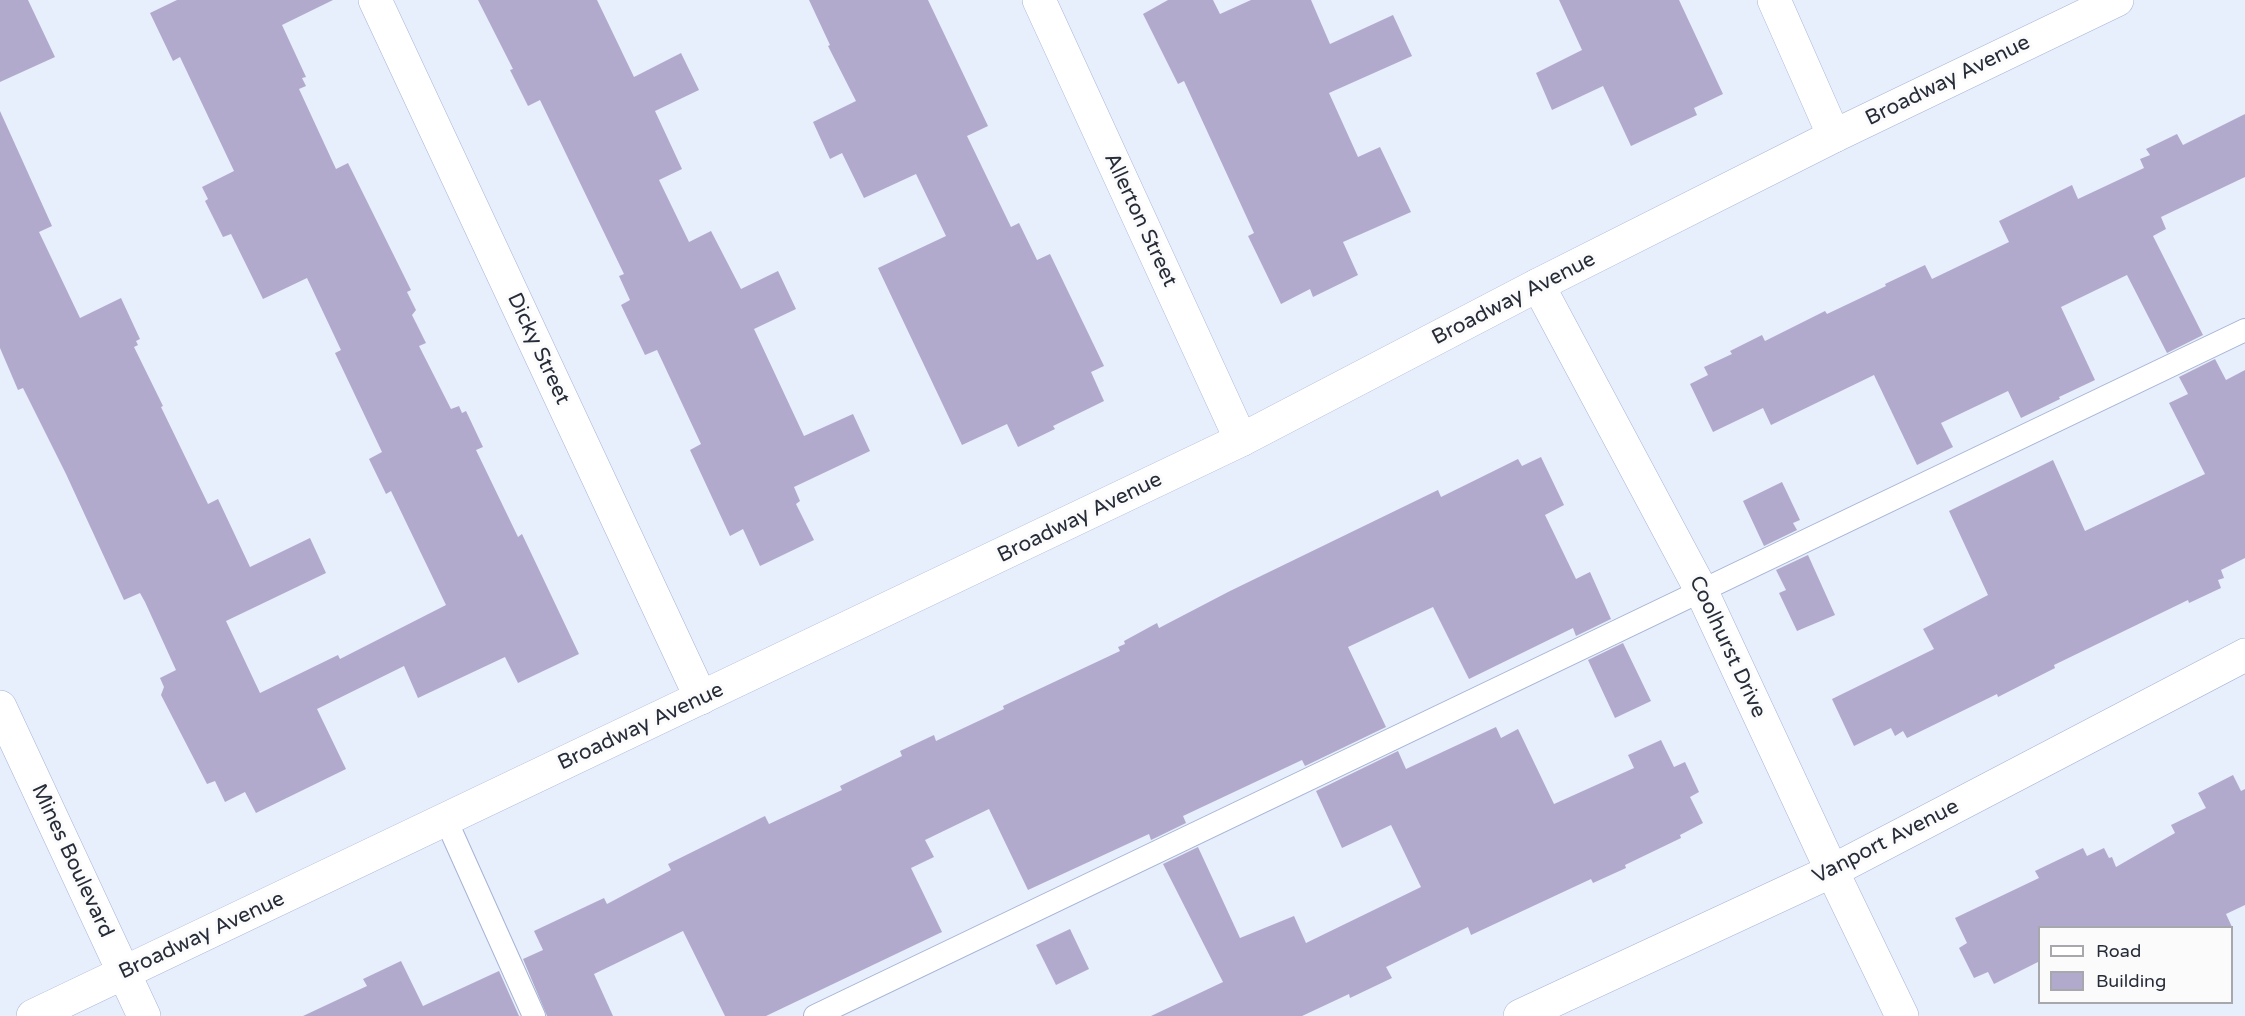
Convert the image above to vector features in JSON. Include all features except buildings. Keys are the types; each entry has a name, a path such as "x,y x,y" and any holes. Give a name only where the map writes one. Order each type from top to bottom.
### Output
{"street":[{"name":"Dicky Street","path":"375,0 701,698"},
{"name":"Allerton Street","path":"1040,0 1241,441"},
{"path":"1774,0 1834,136"},
{"name":"Broadway Avenue","path":"33,1016 1241,441 1538,285 1834,136 2117,0"},
{"name":"Coolhurst Drive","path":"1538,285 1701,590 1902,1016"},
{"name":"Vanport Avenue","path":"1520,1016 1832,871 2245,655"},
{"name":"Mines Boulevard","path":"0,706 144,1016"}],"lane":[{"path":"814,1016 2245,330"},
{"path":"446,820 534,1016"}]}
